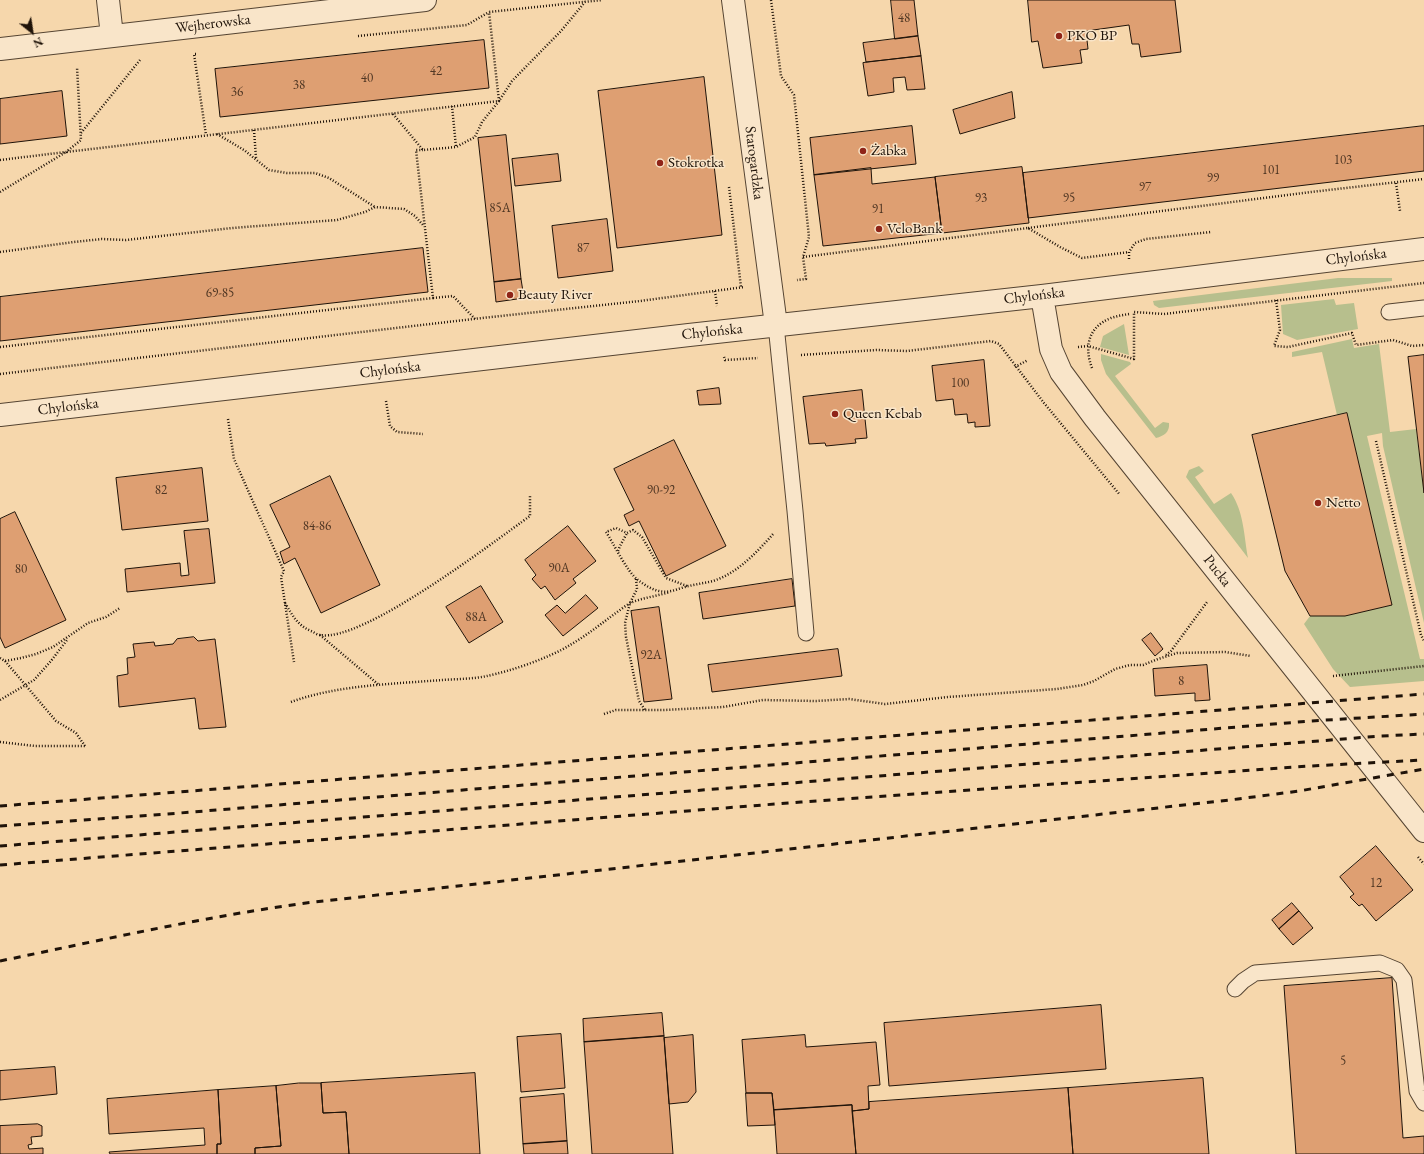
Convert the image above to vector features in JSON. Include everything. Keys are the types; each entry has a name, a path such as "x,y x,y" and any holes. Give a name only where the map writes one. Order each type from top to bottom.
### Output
{"street":[{"path":"108,0 112,36"},
{"name":"Wejherowska","path":"0,49 425,0"},
{"name":"Starogardzka","path":"733,0 776,325"},
{"name":"Chylońska","path":"0,415 776,325 1042,296 1424,249"},
{"name":"Pucka","path":"1042,296 1051,349 1061,372 1095,418 1424,830"}],"lane":[{"path":"1390,312 1424,308"},
{"path":"776,325 806,633"},
{"path":"1235,989 1243,980 1255,974 1380,963 1397,970 1404,980 1417,1091 1424,1103"}],"path":[{"path":"358,36 467,25 489,12 602,0"},
{"path":"0,374 640,301 806,279 803,257 809,237 794,95 781,76 771,0"},
{"path":"433,298 416,150 456,147 475,137 482,122 499,101 512,81 556,36 585,2"},
{"path":"489,12 499,101"},
{"path":"202,53 194,54 206,136"},
{"path":"80,134 140,60"},
{"path":"0,192 66,152 81,140 77,67"},
{"path":"0,160 499,101"},
{"path":"452,106 456,147"},
{"path":"393,113 423,150"},
{"path":"254,130 256,159"},
{"path":"216,134 244,150 269,170 287,173 315,173 328,178 375,207 404,209 415,216 424,226"},
{"path":"803,257 1311,192 1424,180"},
{"path":"1396,183 1400,211"},
{"path":"0,252 81,241 126,240 232,228 337,220 365,212 375,207"},
{"path":"1028,228 1082,258 1129,252"},
{"path":"1088,346 1134,359 1134,312 1129,252 1135,243 1146,239 1211,232"},
{"path":"1094,374 1088,346 1090,337 1099,326 1110,319 1134,312 1164,314 1424,283"},
{"path":"0,347 453,296 475,319"},
{"path":"1276,300 1280,330 1274,346 1288,347 1352,333 1356,345 1393,340 1412,346 1424,345"},
{"path":"725,360 876,350 907,351 991,341 999,344 1015,367"},
{"path":"386,401 390,426 397,432 423,434"},
{"path":"228,419 234,459 284,571 281,577 294,662"},
{"path":"1376,440 1421,635 1424,640"},
{"path":"320,635 350,630 367,623 437,582 530,516 530,496"},
{"path":"291,702 327,692 379,685 486,676 507,671 548,656 570,646 630,603 687,586 712,581 727,575 740,567 764,546 795,511"},
{"path":"627,533 616,528 606,532 636,579 652,589 662,592 670,592"},
{"path":"618,552 627,533 633,530 642,536 666,578 687,586"},
{"path":"636,579 637,589 630,603 625,623 626,637 639,701 645,710"},
{"path":"1165,656 1171,651 1209,600"},
{"path":"285,603 295,621 305,628 320,635 379,685"},
{"path":"5,661 36,654 53,647 88,623 106,617 120,608"},
{"path":"0,700 34,680 51,661 68,638"},
{"path":"604,714 616,710 723,707 763,700 816,701 850,699 885,704 1057,689 1083,685 1094,681 1107,672 1115,669 1130,665 1143,666 1165,656 1177,653 1225,652 1252,657"},
{"path":"0,658 5,661 56,722 76,734 85,746 35,746 0,742"},
{"path":"1338,681 1333,676 1424,666"}],"green space":[{"path":"1338,278 1392,278 1392,281 1159,308 1154,305 1153,301"},
{"path":"1334,299 1336,305 1354,303 1358,329 1297,340 1283,334 1281,305"},
{"path":"1124,324 1129,355 1100,347 1103,336"},
{"path":"1352,339 1354,348 1379,344 1390,432 1416,429 1424,493 1424,623 1383,446 1382,433 1367,436 1420,659 1424,659 1424,681 1350,687 1333,669 1304,624 1310,616 1345,616 1392,605 1347,413 1337,415 1322,352 1292,357 1292,352"},
{"path":"1101,354 1130,362 1131,364 1115,376 1155,428 1163,422 1169,423 1169,429 1164,435 1156,438 1106,374 1101,360"},
{"path":"1199,466 1204,471 1195,477 1214,504 1231,493 1235,500 1239,508 1243,524 1248,558 1186,477 1189,470"}],"building":[{"path":"891,0 914,0 918,36 895,39"},
{"name":"PKO BP","path":"1028,0 1175,0 1181,52 1141,57 1139,44 1132,44 1129,25 1086,31 1088,49 1080,50 1082,63 1043,68 1038,41 1032,42"},
{"path":"918,36 921,56 866,62 863,43"},
{"path":"484,40 489,88 220,117 215,69"},
{"path":"921,56 925,89 907,90 905,77 893,78 894,92 868,96 863,63"},
{"name":"Stokrotka","path":"704,77 722,235 617,248 598,91"},
{"path":"62,91 67,136 0,144 0,99"},
{"path":"1012,92 1015,118 960,134 953,110"},
{"name":"Żabka","path":"912,126 916,164 814,175 810,138"},
{"path":"1424,126 1424,171 1028,218 1023,173"},
{"path":"506,135 521,279 494,282 478,138"},
{"path":"558,154 561,181 515,186 512,159"},
{"path":"1022,167 1029,223 942,233 935,177"},
{"path":"871,168 872,184 935,177 942,233 823,246 814,175"},
{"path":"607,219 613,271 558,278 552,226"},
{"path":"423,248 428,292 0,341 0,297"},
{"path":"521,279 524,298 496,302 494,282"},
{"path":"1424,355 1424,493 1408,357"},
{"path":"984,360 990,426 975,427 975,422 968,423 967,414 955,415 953,399 936,401 932,366"},
{"path":"719,388 721,404 699,405 697,391"},
{"path":"862,390 867,438 855,439 856,443 826,446 825,443 809,444 803,397"},
{"name":"Netto","path":"1347,413 1392,605 1345,616 1310,616 1285,571 1252,435"},
{"path":"674,440 726,546 666,576 639,521 629,526 624,515 634,510 614,469"},
{"path":"202,468 208,521 122,530 116,478"},
{"path":"330,476 380,585 321,613 295,558 284,564 280,552 290,547 270,505"},
{"path":"15,512 66,620 5,648 0,637 0,519"},
{"path":"568,526 596,561 573,579 576,583 555,600 545,586 541,589 532,579 536,575 525,560"},
{"path":"209,529 215,583 127,592 125,569 180,563 181,576 189,575 184,531"},
{"path":"792,579 795,606 703,619 699,593"},
{"path":"481,586 503,622 469,643 446,607"},
{"path":"586,595 598,608 563,636 545,615 557,605 565,613"},
{"path":"659,607 672,699 644,702 631,611"},
{"path":"1151,633 1163,649 1155,656 1142,640"},
{"path":"194,637 198,641 215,639 226,727 199,729 195,698 119,707 117,676 128,674 127,658 135,657 133,644 154,642 155,646 173,644 177,639"},
{"path":"838,649 842,676 712,692 708,665"},
{"path":"1207,665 1210,700 1195,701 1195,693 1155,696 1153,669"},
{"path":"1376,846 1413,890 1376,921 1362,904 1359,906 1350,897 1354,894 1340,877"},
{"path":"1292,903 1299,911 1279,929 1272,920"},
{"path":"1299,911 1313,928 1293,945 1279,929"},
{"path":"1392,978 1403,1138 1424,1136 1424,1154 1296,1154 1284,986"},
{"path":"1101,1005 1106,1069 889,1086 884,1023"},
{"path":"662,1013 664,1036 584,1042 583,1019"},
{"path":"561,1034 565,1088 521,1092 517,1037"},
{"path":"693,1035 696,1092 688,1102 669,1104 664,1038"},
{"path":"805,1035 806,1047 876,1042 880,1085 868,1086 869,1109 852,1111 852,1105 774,1110 772,1093 746,1093 742,1040"},
{"path":"664,1036 673,1154 592,1154 584,1042"},
{"path":"55,1067 57,1094 0,1100 0,1071"},
{"path":"475,1073 480,1154 349,1154 346,1112 323,1113 321,1083"},
{"path":"1203,1078 1209,1154 1073,1154 1068,1088"},
{"path":"299,1083 321,1083 323,1113 346,1112 349,1154 255,1154 255,1148 281,1146 276,1086"},
{"path":"276,1086 281,1146 255,1148 255,1154 217,1154 217,1144 221,1144 218,1090"},
{"path":"1068,1088 1073,1154 856,1154 852,1111 869,1109 869,1102"},
{"path":"218,1090 221,1144 217,1144 217,1154 110,1154 109,1152 205,1145 204,1128 109,1134 107,1099"},
{"path":"746,1093 772,1093 775,1125 748,1126"},
{"path":"564,1094 567,1141 523,1144 520,1098"},
{"path":"852,1105 856,1154 777,1154 774,1110"},
{"path":"38,1124 42,1126 42,1136 31,1137 32,1144 28,1145 29,1149 43,1148 43,1154 0,1154 0,1126"},
{"path":"567,1141 568,1154 524,1154 523,1144"}],"railway":[{"path":"0,806 1424,694"},
{"path":"0,826 180,813 1311,721 1424,714"},
{"path":"0,846 1381,736 1424,734"},
{"path":"0,865 801,802 1310,766 1424,760"},
{"path":"0,961 191,922 306,903 1238,799 1299,791 1424,769"}],"place":[{"name":"PKO BP","path":"1059,36"},
{"name":"Żabka","path":"863,151"},
{"name":"Stokrotka","path":"660,163"},
{"name":"VeloBank","path":"879,229"},
{"name":"Beauty River","path":"510,295"},
{"name":"Queen Kebab","path":"835,414"},
{"name":"Netto","path":"1318,503"}]}
